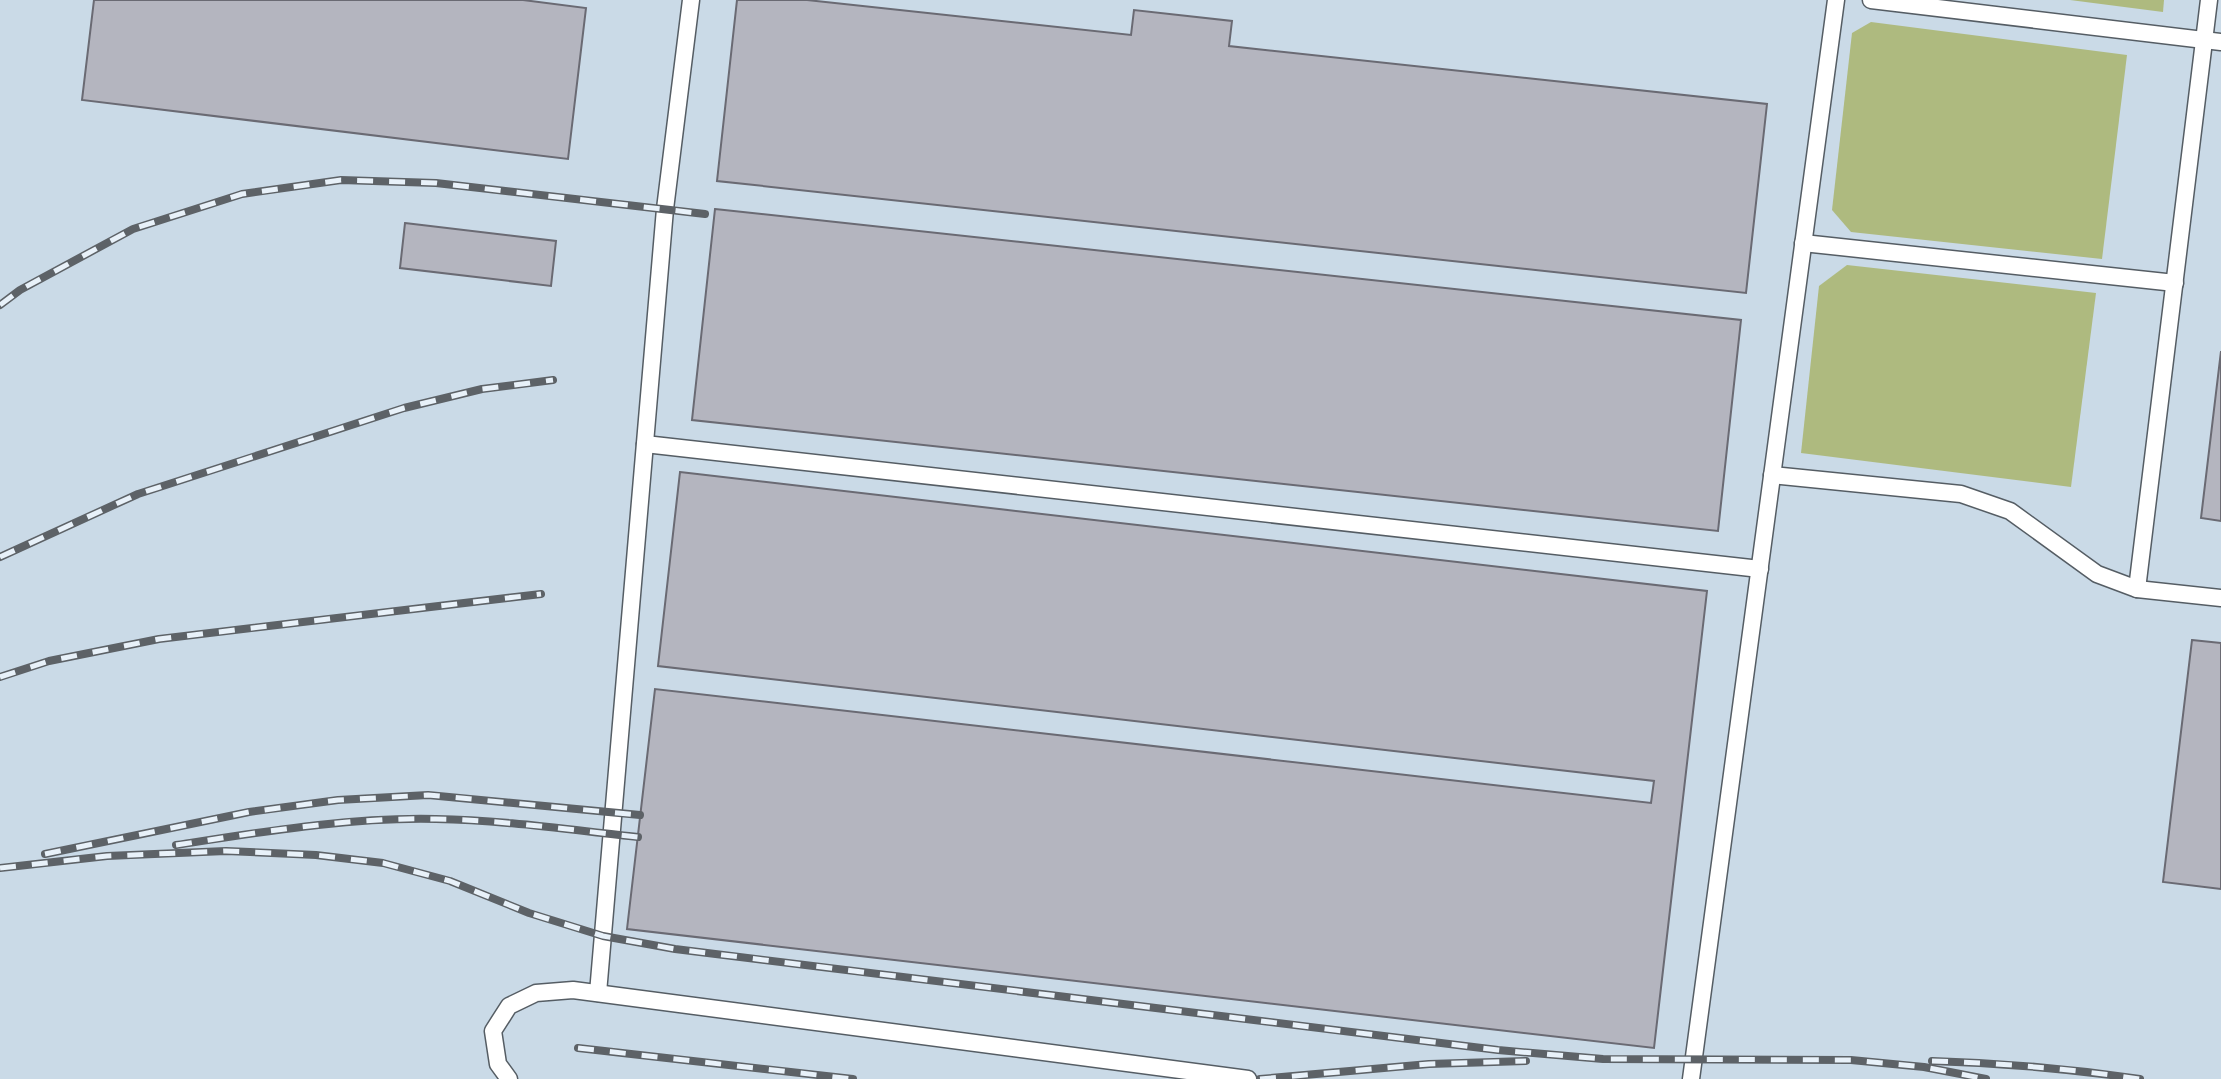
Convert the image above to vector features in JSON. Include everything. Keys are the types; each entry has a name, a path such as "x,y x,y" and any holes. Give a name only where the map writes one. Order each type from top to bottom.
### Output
{"lane":[{"path":"598,993 665,209 691,0"},
{"path":"1691,1079 1836,0"},
{"path":"1871,0 2213,41"},
{"path":"2137,589 2175,283 2213,41 2209,0"},
{"path":"1803,243 2175,283"},
{"path":"645,444 1760,569"},
{"path":"1772,475 1961,494 2010,511 2097,575 2137,589 2221,598"},
{"path":"509,1079 498,1065 493,1031 509,1006 536,993 573,990 1248,1079"}],"shaded area":[{"path":"0,0 2221,0 2221,1079 0,1079"}],"green space":[{"path":"2070,0 2164,0 2163,12"},
{"path":"1871,22 2127,55 2102,259 1851,232 1832,210 1852,33"},
{"path":"1847,265 2096,293 2071,487 1801,453 1819,286"}],"building":[{"path":"94,0 523,0 586,8 568,159 82,100"},
{"path":"737,0 807,0 1131,35 1134,10 1232,21 1229,46 1767,104 1746,293 717,181"},
{"path":"715,209 1741,320 1718,531 692,420"},
{"path":"405,223 556,241 551,286 400,268"},
{"path":"2221,351 2221,521 2201,518"},
{"path":"680,472 1707,591 1654,1048 627,929 655,689 1651,803 1654,781 658,666"},
{"path":"2192,640 2221,643 2221,889 2163,882"}],"railway":[{"path":"0,305 20,290 133,229 242,194 341,180 436,183 705,214"},
{"path":"0,557 138,494 404,408 482,389 553,380"},
{"path":"0,677 49,661 159,639 541,594"},
{"path":"45,854 249,812 338,800 428,795 640,815"},
{"path":"176,845 306,826 403,819 486,821 638,837"},
{"path":"0,868 107,856 226,851 316,855 383,863 450,881 529,913 603,936 675,949 1498,1050 1603,1059 1851,1060 1924,1067 1986,1079"},
{"path":"578,1048 853,1079"},
{"path":"1260,1079 1429,1064 1526,1061"},
{"path":"1932,1061 2036,1067 2140,1079"}]}
